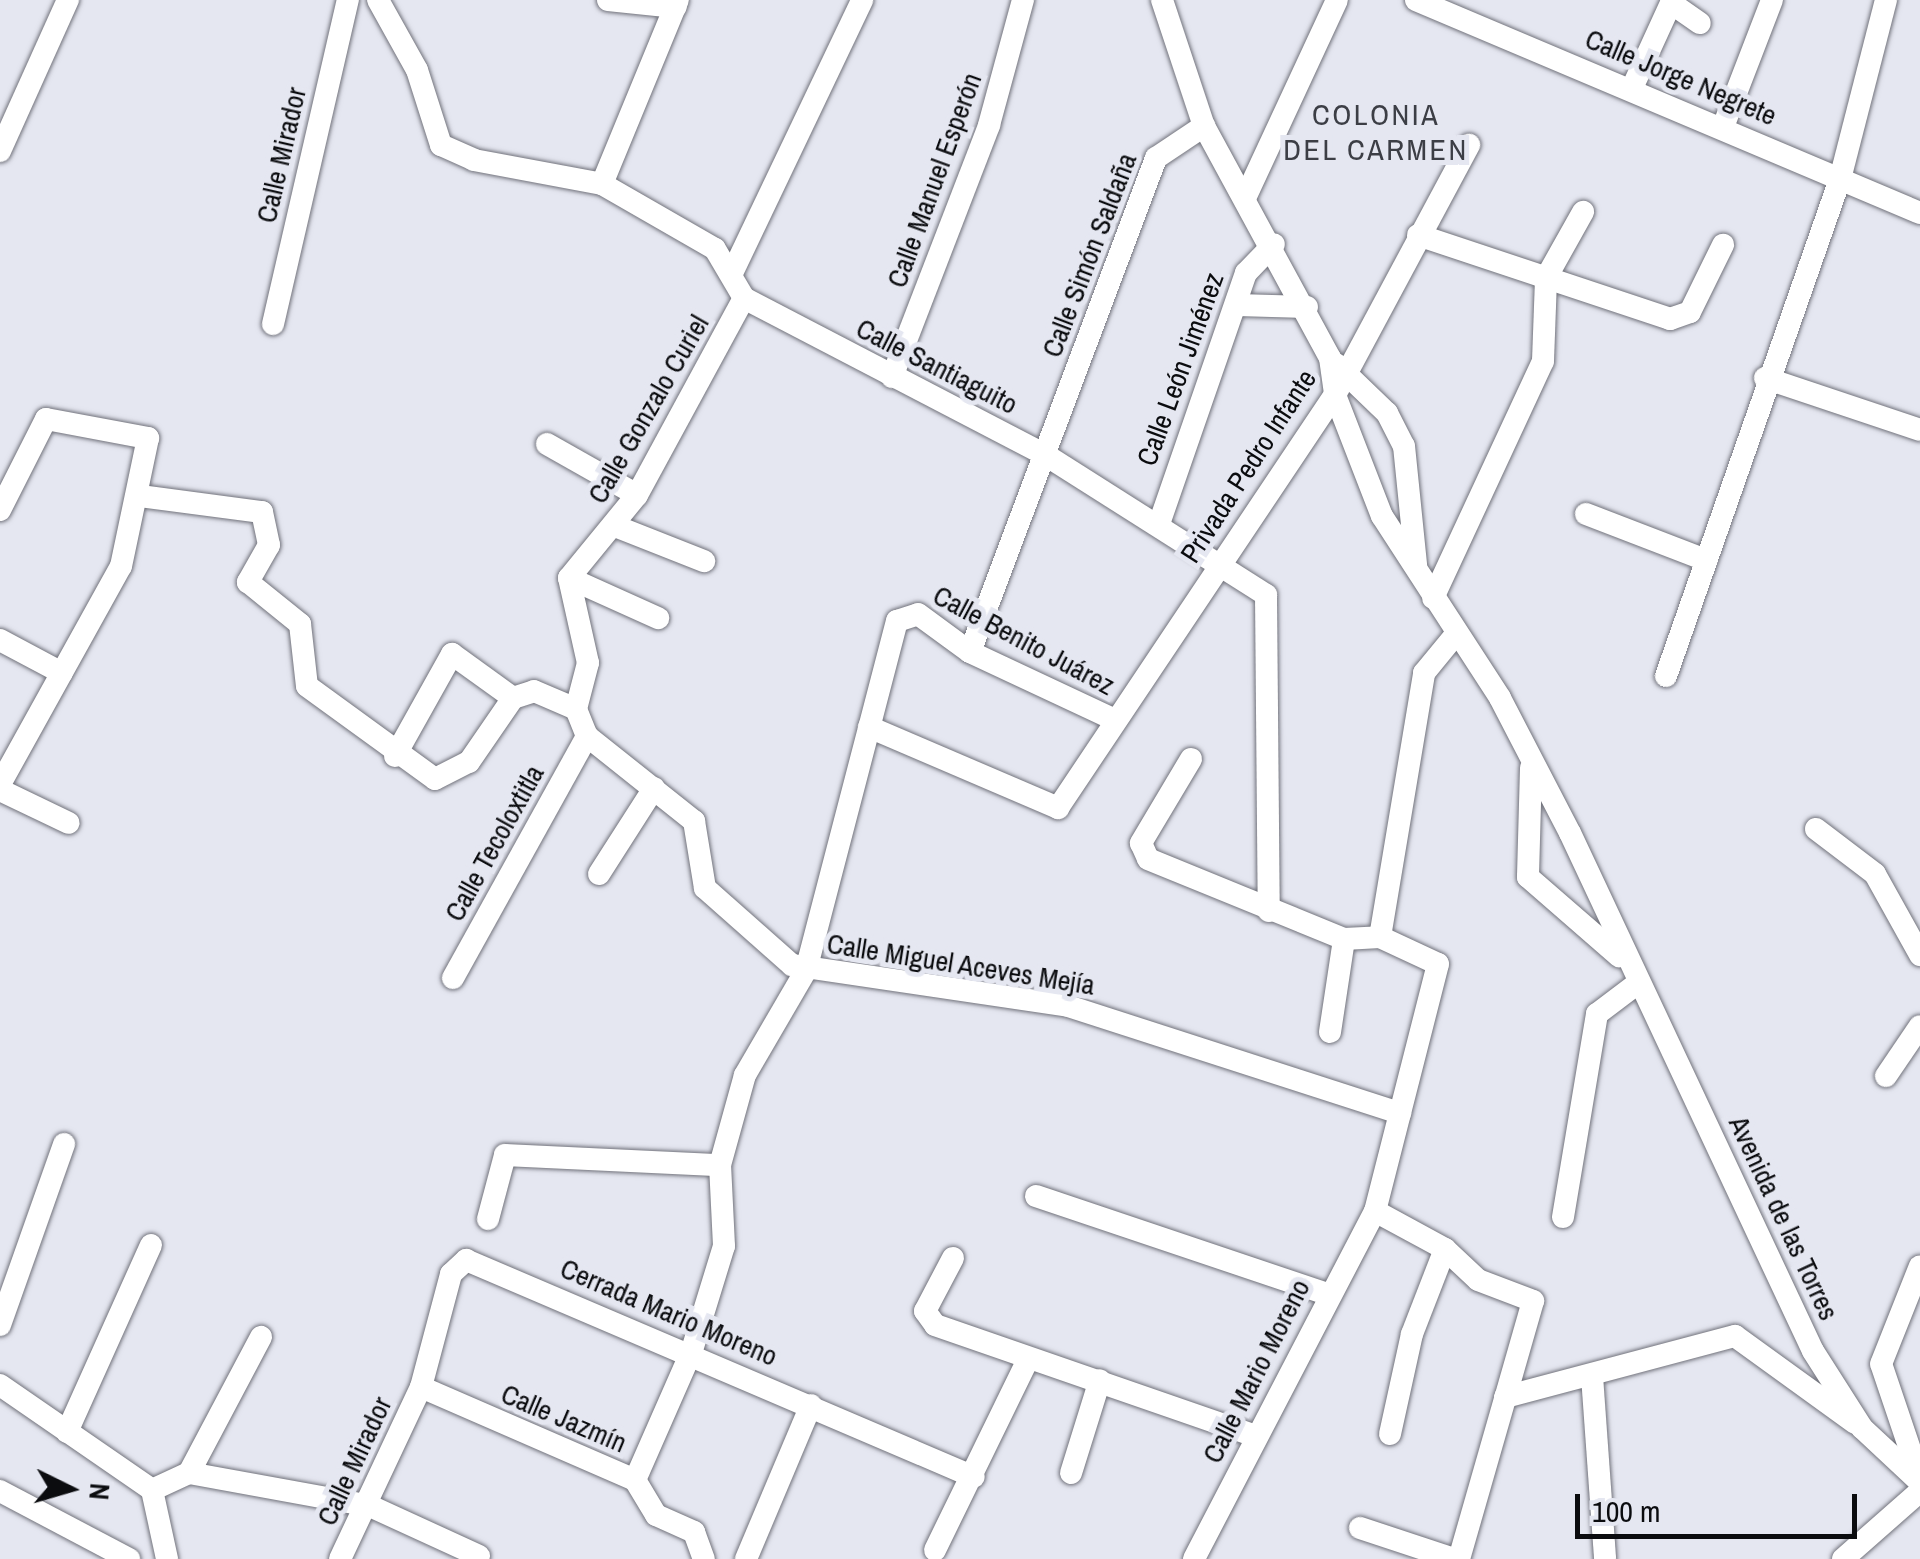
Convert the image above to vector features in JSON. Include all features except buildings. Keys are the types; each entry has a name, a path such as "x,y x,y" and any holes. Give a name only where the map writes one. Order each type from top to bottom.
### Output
{"street":[{"path":"0,151 10,101 68,0"},
{"name":"Calle Mirador","path":"273,324 348,0"},
{"path":"378,0 409,53 441,145 474,160 602,184 706,243 732,271 744,298"},
{"path":"602,184 677,4 608,0"},
{"path":"732,271 862,0"},
{"name":"Calle Manuel Esperón","path":"892,377 989,125 1023,0"},
{"name":"Avenida de las Torres","path":"1162,0 1204,126 1274,244 1337,364 1387,414 1404,446 1416,566"},
{"path":"1246,196 1337,0"},
{"name":"Calle Jorge Negrete","path":"1416,0 1474,11 1920,213"},
{"path":"1723,127 1772,0"},
{"path":"1666,676 1765,378 1840,179 1886,0"},
{"path":"1633,86 1671,3 1700,23"},
{"name":"Calle Simón Saldaña","path":"970,652 1156,158 1204,126"},
{"name":"Privada Pedro Infante","path":"870,728 1058,808 1335,395 1337,364 1469,145"},
{"path":"1433,598 1542,361 1546,278 1583,212"},
{"path":"1418,235 1680,318 1723,245"},
{"name":"Calle León Jiménez","path":"1159,524 1246,273 1274,244"},
{"name":"Calle Santiaguito","path":"744,298 1044,454 1222,562 1272,609 1269,911"},
{"name":"Calle Gonzalo Curiel","path":"569,578 616,526 637,495 744,298"},
{"path":"1237,305 1307,307"},
{"path":"1765,378 1920,430"},
{"name":"Avenida de las Torres","path":"1335,395 1382,516 1416,566 1531,768 1813,1350 1862,1428 1920,1479"},
{"path":"0,510 46,420 148,438 140,496 121,566 0,787 69,823"},
{"path":"546,444 637,495"},
{"path":"140,496 262,512 269,545 248,582 294,615 314,697 435,779 454,777 513,698 534,691 576,709"},
{"path":"1586,514 1706,560"},
{"path":"616,526 704,561"},
{"path":"569,578 658,618"},
{"path":"569,578 588,663 576,709 587,736"},
{"name":"Calle Benito Juárez","path":"870,728 889,636 906,614 970,652 1115,720"},
{"path":"1192,759 1141,853 1269,911 1344,939 1380,937 1424,673 1456,634"},
{"path":"0,640 62,672"},
{"path":"396,756 452,654 513,698"},
{"path":"635,1480 692,1350 724,1246 720,1166 745,1074 806,970 870,728"},
{"name":"Calle Miguel Aceves Mejía","path":"587,736 694,822 705,888 806,970 1068,1006 1400,1112"},
{"name":"Calle Tecoloxtitla","path":"453,978 587,736"},
{"name":"Avenida de las Torres","path":"1531,768 1528,878 1622,958"},
{"path":"599,874 654,788"},
{"path":"1816,829 1875,874 1920,956"},
{"name":"Calle Mario Moreno","path":"1194,1559 1328,1294 1375,1212 1438,964 1380,937"},
{"path":"1330,1032 1344,939"},
{"path":"1562,1216 1598,1014 1638,983"},
{"path":"1886,1076 1920,1026"},
{"path":"0,1325 64,1144"},
{"path":"488,1219 505,1155 720,1166"},
{"path":"1036,1196 1120,1230 1328,1294"},
{"path":"1360,1528 1456,1559 1532,1301 1478,1280 1445,1249 1375,1212"},
{"path":"68,1432 151,1244"},
{"path":"1390,1434 1412,1334 1445,1249"},
{"path":"952,1258 927,1320 1028,1360 1100,1380 1256,1436"},
{"name":"Cerrada Mario Moreno","path":"421,1387 446,1286 466,1260 692,1350 974,1477"},
{"path":"1920,1266 1881,1364 1920,1479"},
{"path":"1506,1397 1735,1336 1862,1428"},
{"path":"152,1490 189,1472 261,1338"},
{"path":"934,1550 974,1477 1028,1360"},
{"path":"1592,1376 1606,1559"},
{"path":"1071,1473 1100,1380"},
{"path":"0,1385 152,1490 167,1559"},
{"name":"Calle Mirador","path":"340,1559 370,1506 421,1387"},
{"name":"Calle Jazmín","path":"421,1387 635,1480 656,1515 694,1532 704,1559"},
{"path":"746,1559 811,1405"},
{"path":"189,1472 370,1506 479,1556"},
{"path":"1843,1559 1920,1491"},
{"path":"0,1492 129,1559"}],"district":[{"name":"COLONIA DEL CARMEN","path":"1376,131"}]}
